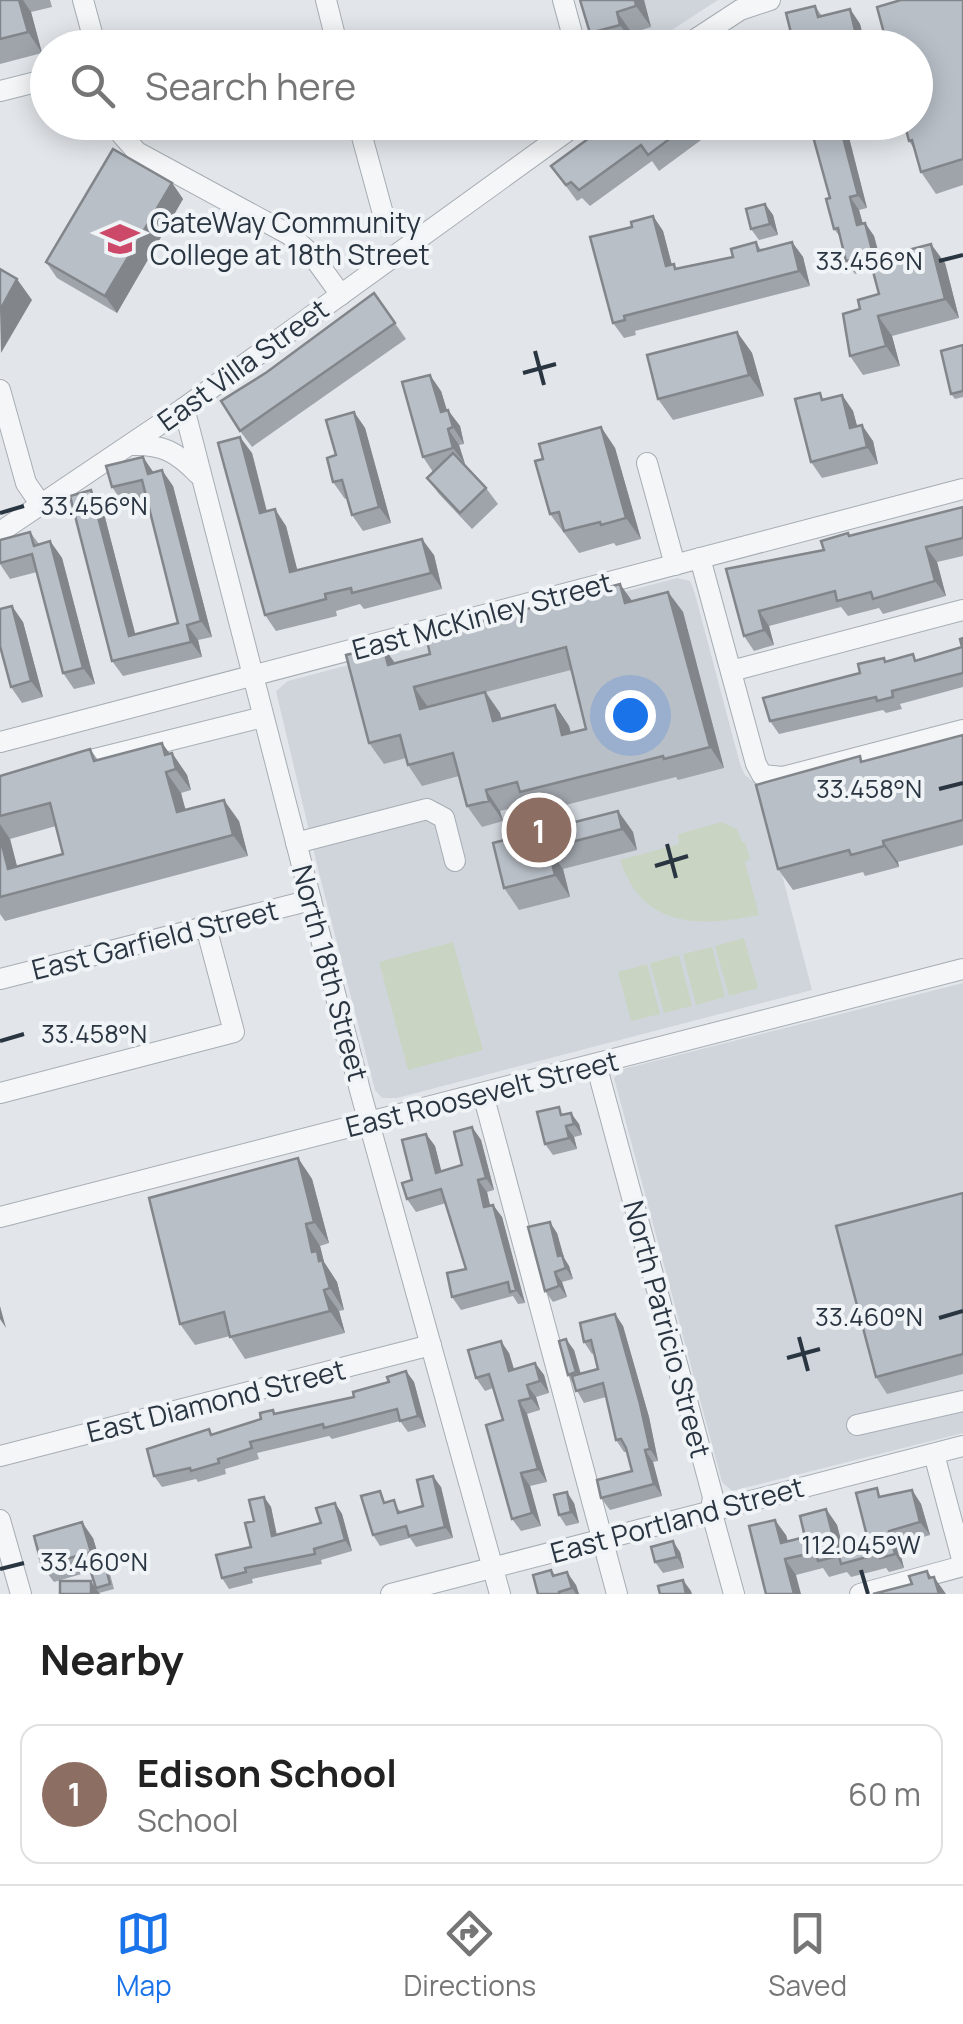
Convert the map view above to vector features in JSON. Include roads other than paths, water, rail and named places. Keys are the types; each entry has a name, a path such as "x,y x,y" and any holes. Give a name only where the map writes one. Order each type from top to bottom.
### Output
{"street":[{"path":"83,0 91,30"},
{"path":"326,0 334,30"},
{"path":"563,0 571,30"},
{"path":"707,30 770,0"},
{"path":"0,91 30,83"},
{"path":"126,140 137,152 224,196 300,243 340,295"},
{"path":"363,140 385,221"},
{"name":"East Villa Street","path":"0,532 184,408 555,140"},
{"path":"0,390 26,482 41,505"},
{"name":"North 18th Street","path":"184,408 369,1122 500,1594"},
{"path":"130,445 154,444 174,452 201,477"},
{"path":"647,463 675,564"},
{"name":"East McKinley Street","path":"0,742 963,489"},
{"path":"700,558 762,775 783,777 963,730"},
{"path":"730,671 963,610"},
{"path":"57,768 263,717"},
{"path":"296,843 426,809 444,818 455,861"},
{"name":"East Garfield Street","path":"0,977 311,900"},
{"path":"0,1093 234,1032 206,927"},
{"name":"East Roosevelt Street","path":"0,1218 963,969"},
{"name":"North Patricio Street","path":"596,1064 713,1497 711,1510 734,1594"},
{"path":"483,1094 617,1594"},
{"name":"East Diamond Street","path":"0,1456 431,1345"},
{"path":"857,1425 963,1401"},
{"name":"East Portland Street","path":"391,1594 963,1446"},
{"path":"860,1594 963,1564 934,1454"},
{"path":"0,1520 21,1594"}],"place":[{"name":"GateWay Community College at 18th Street","path":"120,239"},
{"name":"Edison School","path":"539,830"}]}
